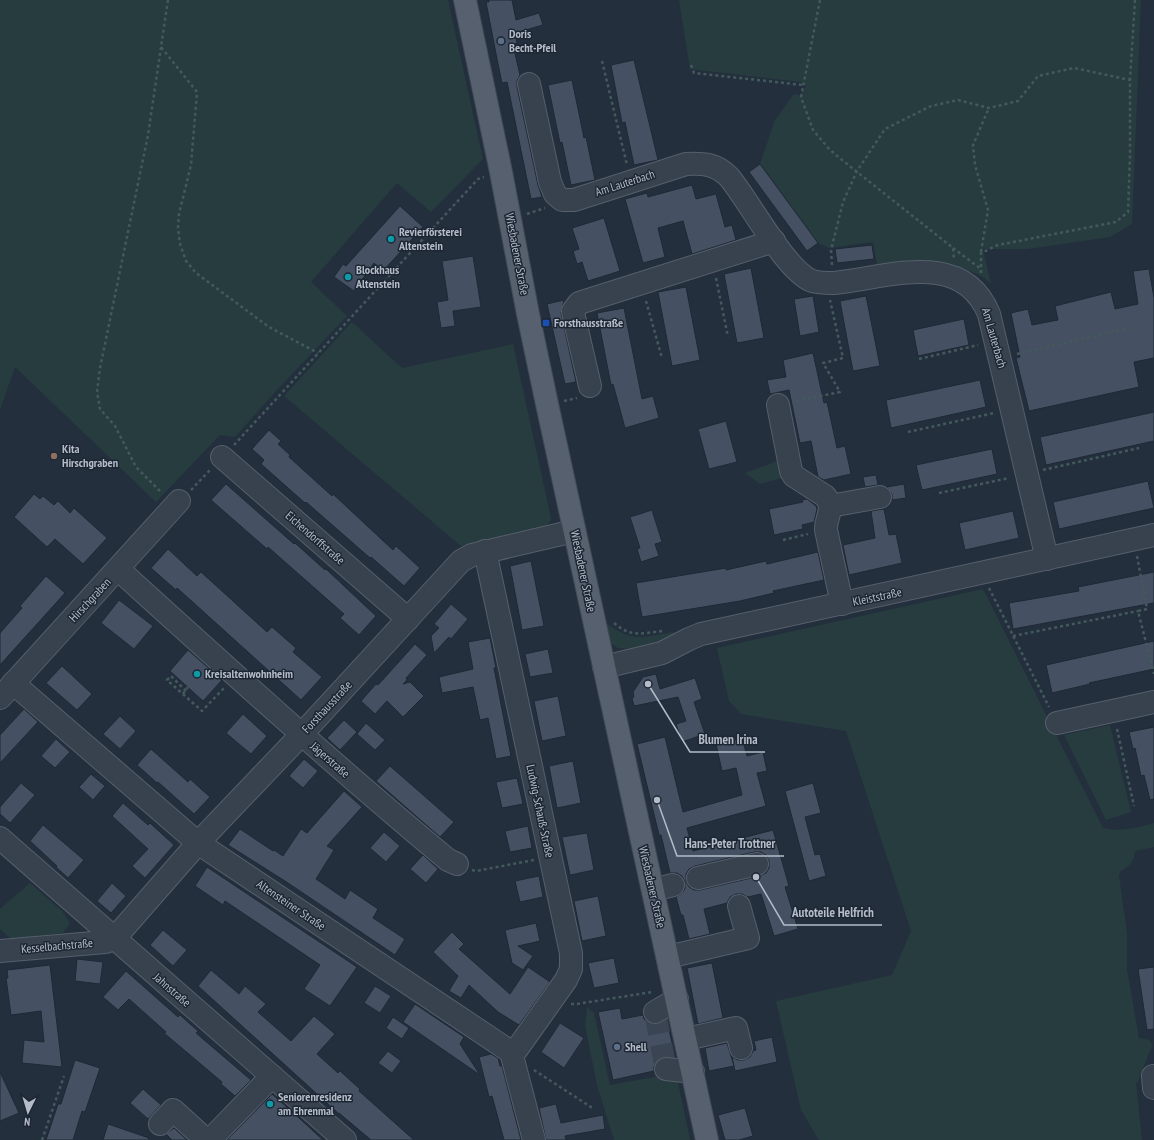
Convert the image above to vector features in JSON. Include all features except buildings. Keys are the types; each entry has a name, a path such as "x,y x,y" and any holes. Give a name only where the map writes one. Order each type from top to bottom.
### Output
{"main road":[{"name":"Wiesbadener Straße","path":"465,0 501,172 528,314 604,667 663,887 668,957 707,1140"}],"street":[{"name":"Am Lauterbach","path":"529,84 552,190 558,198 562,200 574,200 686,164 706,163 715,166 722,171 735,185 774,242 805,277 812,280 830,283 916,272 942,273 967,283 981,297 989,314 1047,559"},
{"path":"585,392 573,311 575,306 579,303 774,242"},
{"path":"778,405 794,476 824,496 828,500 830,506 830,516 825,525 842,604"},
{"name":"Eichendorffstraße","path":"222,457 408,619"},
{"path":"830,506 880,497"},
{"name":"Hirschgraben","path":"7,691 177,504"},
{"name":"Forsthausstraße","path":"114,939 198,843 301,735 461,561 472,555 485,551 574,531"},
{"name":"Kleiststraße","path":"604,667 662,653 701,634 1144,537"},
{"name":"Ludwig-Schauß-Straße","path":"485,551 571,953 571,969 566,980 512,1058"},
{"name":"Jägerstraße","path":"118,569 301,735 448,860 457,864"},
{"name":"Altensteiner Straße","path":"7,691 198,843 512,1058"},
{"path":"1057,723 1154,702"},
{"name":"Jahnstraße","path":"0,838 345,1140"},
{"path":"698,878 758,864"},
{"path":"668,957 748,938 739,906"},
{"name":"Kesselbachstraße","path":"0,951 105,942 114,939"},
{"path":"656,1002 677,999"},
{"path":"686,1039 736,1028 741,1048"},
{"path":"512,1058 534,1140"},
{"path":"666,1069 693,1072"},
{"path":"210,1140 272,1076"},
{"path":"1154,1076 1154,1088"},
{"path":"160,1124 173,1110 206,1140"}],"path":[{"path":"168,0 148,135 100,368 97,392 100,409 114,426 136,467 154,487 177,504 478,179 501,172"},
{"path":"820,0 801,97 813,130 829,149 952,248 981,269"},
{"path":"981,253 998,245 1116,222 1128,212 1130,80 1135,0"},
{"path":"162,47 197,92 190,165 179,214 178,228 180,244 186,261 196,273 269,327 318,353"},
{"path":"602,61 631,181"},
{"path":"691,65 694,73 803,85"},
{"path":"778,405 840,392 823,363 843,358 830,283 831,250 843,202 857,171 885,129 931,106 958,100 989,108 1018,100 1038,76 1074,68 1130,80"},
{"path":"981,297 981,253 988,210 975,165 973,145 989,108"},
{"path":"521,215 545,208"},
{"path":"952,248 957,278"},
{"path":"712,262 728,337"},
{"path":"642,284 662,358"},
{"path":"919,359 998,349 1130,328"},
{"path":"562,401 585,392"},
{"path":"908,432 1012,409"},
{"path":"783,540 826,530"},
{"path":"1013,636 1147,609 1144,537"},
{"path":"982,573 1057,723"},
{"path":"1138,611 1154,674"},
{"path":"609,620 620,629 636,634 665,631"},
{"path":"186,691 170,676 167,680 202,711 236,675"},
{"path":"183,694 188,687"},
{"path":"1114,711 1134,806"},
{"path":"457,864 476,872 550,858"},
{"path":"550,1003 578,1004 656,1002"},
{"path":"512,1058 525,1064 594,1109"},
{"path":"42,1140 64,1076"}],"green space":[{"path":"0,0 448,0 483,159 431,212 397,183 311,282 347,316 235,437 220,435 156,502 15,367 0,410"},
{"path":"679,0 1141,0 1132,224 1110,237 1028,249 983,249 991,284 983,277 972,272 949,265 878,270 873,242 829,248 818,243 760,164 775,120 794,94 799,95 806,86 801,82 690,69"},
{"path":"352,322 402,368 513,344 551,518 550,522 545,526 462,547 284,396"},
{"path":"783,459 788,476 760,484 745,473"},
{"path":"983,589 1103,828 1116,830 1128,829 1154,823 1154,847 1135,851 1133,861 1121,871 1119,876 1127,933 1127,969 1139,1038 1149,1040 1153,1045 1138,1082 1136,1083 1142,1140 819,1140 801,1110 776,1001 892,975 911,931 846,731 741,714 729,701 717,648"},
{"path":"604,622 614,629 630,636 646,637 674,632 667,641 631,649 618,648 609,642"},
{"path":"1110,725 1131,812 1106,820 1064,735"},
{"path":"30,883 62,911 70,923 63,933 11,939 0,929 0,909"},
{"path":"587,1007 594,1013 610,1085 676,1073 690,1140 614,1140 597,1085 585,1026"}],"tunnel":[{"path":"655,1012 666,1069"}],"place":[{"name":"Doris Becht-Pfeil","path":"501,41"},
{"name":"Revierförsterei Altenstein","path":"391,239"},
{"name":"Blockhaus Altenstein","path":"348,277"},
{"name":"Forsthausstraße","path":"546,323"},
{"name":"Kita Hirschgraben","path":"54,456"},
{"name":"Kreisaltenwohnheim","path":"197,674"},
{"name":"Blumen Irina","path":"648,684"},
{"name":"Hans-Peter Trottner","path":"657,800"},
{"name":"Autoteile Helfrich","path":"756,877"},
{"name":"Shell","path":"617,1047"},
{"name":"Seniorenresidenz am Ehrenmal","path":"270,1104"}]}
